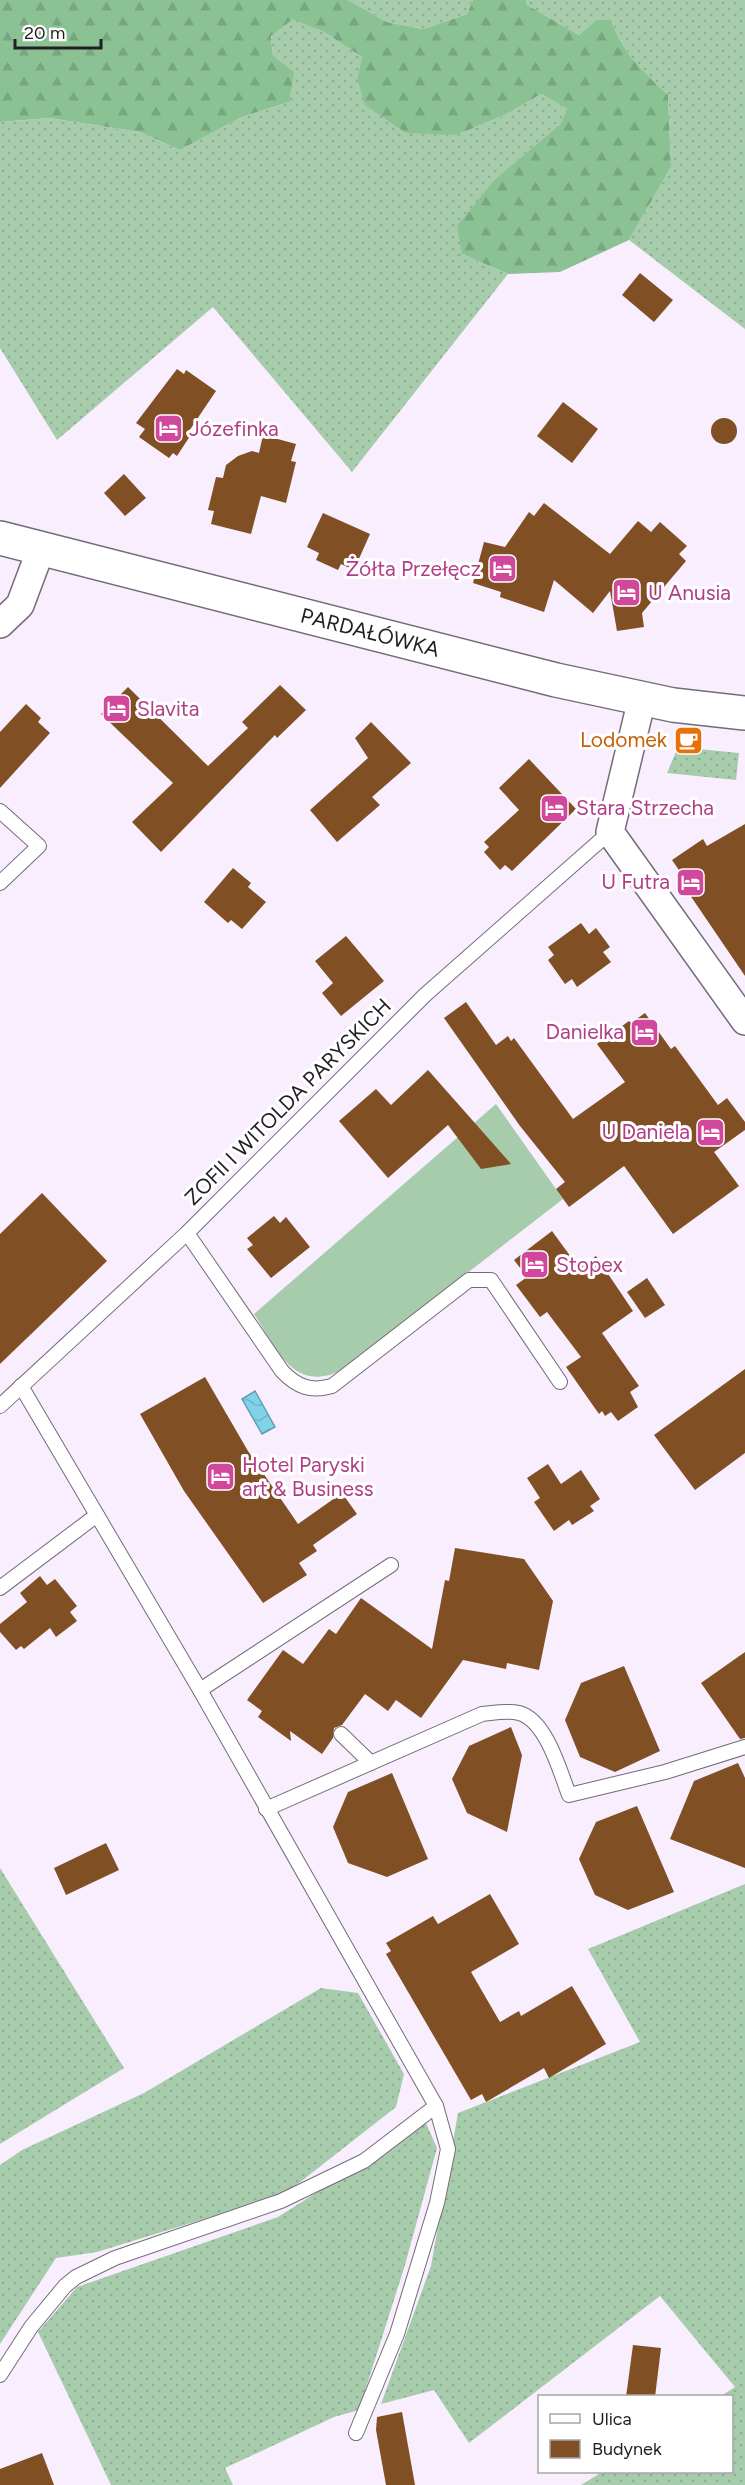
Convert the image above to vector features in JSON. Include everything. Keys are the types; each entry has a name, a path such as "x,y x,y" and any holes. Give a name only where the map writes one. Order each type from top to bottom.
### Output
{"street":[{"name":"PARDAŁÓWKA","path":"0,538 642,699 745,712"},
{"path":"0,624 20,605 41,549"},
{"path":"642,699 610,832 745,1021"}],"lane":[{"path":"0,812 39,846 0,883"},
{"name":"ZOFII I WITOLDA PARYSKICH","path":"0,1407 187,1233 425,995 610,832"},
{"path":"187,1233 282,1371 301,1387 319,1390 332,1386 469,1280 491,1280 560,1382"},
{"path":"21,1386 200,1690 436,2106 448,2149 437,2203 397,2334 356,2433"},
{"path":"0,1588 97,1515"},
{"path":"200,1690 392,1565"},
{"path":"266,1809 482,1714 518,1712 527,1716 538,1727 554,1753 569,1795 664,1772 745,1747"},
{"path":"340,1734 371,1763"},
{"path":"0,2375 31,2327 65,2286 76,2277 115,2258 281,2201 364,2161 436,2106"}],"green space":[{"path":"0,0 348,0 387,22 423,29 467,14 473,0 526,0 527,5 579,35 596,20 611,19 627,51 642,70 668,95 671,167 629,240 560,272 508,274 462,254 457,226 496,178 560,124 568,109 541,94 507,114 457,135 406,133 365,105 357,78 362,57 324,32 293,19 271,36 273,56 294,72 289,102 242,117 180,150 140,132 49,118 0,122"},
{"path":"348,0 473,0 467,14 423,29 387,22"},
{"path":"526,0 745,0 745,329 629,240 671,167 668,95 642,70 627,51 611,19 596,20 579,35 527,5"},
{"path":"293,18 324,32 362,57 357,78 457,135 507,114 541,94 569,109 560,124 496,178 462,254 508,274 352,472 213,307 57,440 0,348 0,122 49,118 140,132 180,150 242,117 289,102 273,56 271,35"},
{"path":"678,747 739,753 736,780 667,773"},
{"path":"496,1104 563,1199 342,1370 325,1376 311,1376 299,1372 288,1364 254,1314"},
{"path":"0,1868 124,2068 0,2144"},
{"path":"745,1884 745,2485 581,2485 600,2473 733,2473 733,2395 723,2395 735,2387 660,2296 469,2443 434,2390 381,2404 431,2266 458,2113 640,2042 588,1949"},
{"path":"321,1988 358,1993 404,2074 396,2107 285,2194 97,2252 56,2258 0,2344 0,2165 22,2150 144,2093"},
{"path":"426,2123 437,2148 405,2265 359,2410 334,2417 225,2468 233,2485 111,2485 38,2332 77,2287 278,2217"}],"water":[{"path":"255,1391 275,1427 262,1434 242,1399"}],"building":[{"path":"640,273 673,300 654,322 622,295"},
{"path":"177,369 184,374 186,370 216,391 189,431 192,433 177,456 173,453 169,458 139,437 145,429 136,423"},
{"path":"563,402 598,429 572,463 537,436"},
{"path":"724,418 733,422 737,431 733,440 724,444 715,440 711,431 715,422"},
{"path":"263,435 296,444 291,461 296,462 286,503 261,496 251,534 211,524 214,511 208,510 216,477 223,478 226,465 238,456 252,451 259,453"},
{"path":"124,474 146,498 125,516 104,493"},
{"path":"544,503 610,554 638,521 651,532 660,522 687,546 679,554 686,561 642,613 644,627 617,631 610,591 593,613 554,580 544,612 500,597 501,592 473,583 484,542 505,547 529,512 534,516"},
{"path":"323,513 370,534 354,570 341,564 338,570 316,560 319,553 307,547"},
{"path":"280,685 306,710 277,738 275,735 161,852 132,822 173,783 101,714 128,687 208,766 248,728 242,722"},
{"path":"26,704 41,718 38,722 50,733 0,788 0,732"},
{"path":"371,722 411,763 372,797 380,805 337,842 310,810 368,758 355,738"},
{"path":"529,759 576,809 512,871 505,865 500,870 484,852 489,847 484,842 519,810 499,788"},
{"path":"745,824 745,976 677,876 681,873 672,860 703,839 707,846"},
{"path":"233,868 251,883 248,887 266,902 242,929 231,920 228,923 204,902"},
{"path":"581,923 589,934 596,928 610,947 603,952 611,962 577,987 572,979 565,984 548,960 554,955 548,947"},
{"path":"346,936 384,981 341,1016 322,993 333,983 315,961"},
{"path":"466,1002 496,1045 508,1036 511,1041 514,1038 573,1119 625,1082 597,1044 629,1021 631,1023 645,1013 671,1049 675,1046 718,1105 727,1098 745,1122 745,1130 714,1152 739,1186 673,1234 624,1166 569,1207 556,1189 565,1182 520,1126 444,1018"},
{"path":"428,1070 511,1164 481,1169 448,1125 388,1178 339,1121 376,1089 391,1105"},
{"path":"42,1193 107,1261 0,1364 0,1234"},
{"path":"274,1216 280,1223 286,1217 310,1247 271,1278 247,1249 253,1245 247,1238"},
{"path":"552,1231 579,1268 596,1256 633,1311 602,1333 639,1386 630,1392 638,1407 618,1421 611,1412 605,1416 602,1411 599,1414 566,1367 581,1357 547,1312 540,1317 516,1285 527,1277 514,1260"},
{"path":"647,1278 665,1305 645,1318 627,1292"},
{"path":"745,1369 745,1453 695,1490 654,1435"},
{"name":"Hotel Paryski art & Business","path":"205,1377 248,1451 298,1524 342,1493 357,1514 313,1545 317,1551 299,1563 307,1575 263,1603 184,1491 140,1414"},
{"path":"548,1464 561,1484 581,1470 600,1499 590,1506 594,1511 572,1525 569,1520 554,1531 534,1502 540,1498 527,1478"},
{"path":"455,1548 524,1559 553,1601 539,1670 507,1663 506,1669 463,1660 421,1718 396,1700 388,1711 365,1694 342,1725 334,1728 333,1738 322,1754 290,1731 291,1741 258,1717 262,1711 247,1700 283,1650 303,1664 329,1629 336,1634 361,1598 432,1649 445,1580 449,1581"},
{"path":"40,1576 47,1585 55,1579 77,1606 70,1612 77,1621 56,1637 50,1628 24,1649 21,1646 16,1650 0,1632 0,1624 27,1602 20,1593"},
{"path":"745,1652 745,1738 740,1739 701,1683"},
{"path":"624,1666 660,1751 615,1772 580,1757 565,1720 581,1683"},
{"path":"511,1727 522,1755 507,1832 467,1813 452,1779 469,1746"},
{"path":"738,1763 745,1778 745,1868 670,1839 694,1781"},
{"path":"392,1773 428,1859 387,1877 348,1863 333,1827 348,1792"},
{"path":"637,1806 674,1892 628,1910 595,1895 579,1859 596,1822"},
{"path":"106,1843 119,1870 66,1895 54,1868"},
{"path":"490,1894 519,1944 471,1972 500,2022 519,2011 521,2016 572,1986 606,2044 549,2078 544,2068 486,2102 482,2094 471,2100 386,1954 391,1951 386,1943 433,1916 438,1924"},
{"path":"633,2345 661,2348 655,2395 626,2395"},
{"path":"402,2412 415,2485 386,2485 376,2430 377,2417"},
{"path":"42,2453 54,2485 0,2485 0,2469"}],"place":[{"name":"Józefinka","path":"168,429"},
{"name":"Żółta Przełęcz","path":"502,569"},
{"name":"U Anusia","path":"627,593"},
{"name":"Slavita","path":"116,709"},
{"name":"Lodomek","path":"688,740"},
{"name":"Stara Strzecha","path":"555,808"},
{"name":"U Futra","path":"691,882"},
{"name":"Danielka","path":"645,1032"},
{"name":"U Daniela","path":"711,1132"},
{"name":"Stopex","path":"535,1265"},
{"name":"Hotel Paryski art & Business","path":"221,1477"}]}
